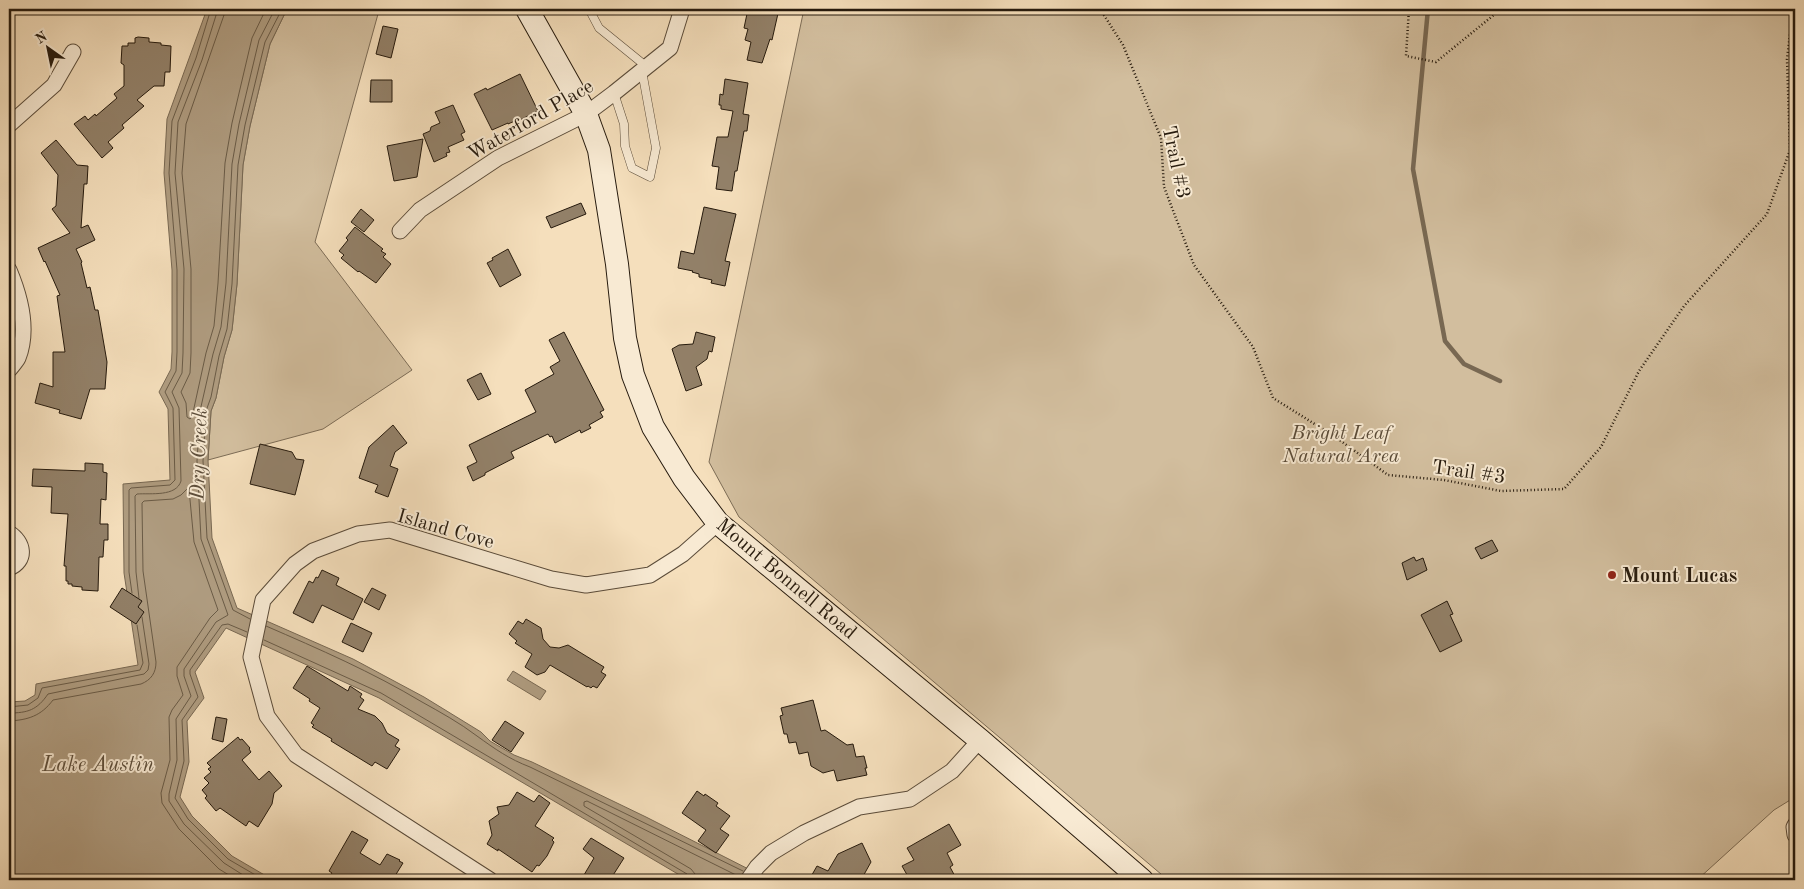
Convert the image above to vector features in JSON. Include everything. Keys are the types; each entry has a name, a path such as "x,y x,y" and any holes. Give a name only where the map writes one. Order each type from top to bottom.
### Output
{"street":[{"name":"Mount Bonnell Road","path":"527,9 586,114 599,150 617,264 625,338 633,375 653,427 684,478 718,523 980,740 1142,880"},
{"name":"Waterford Place","path":"400,231 420,210 498,158 586,114 614,93 670,48 682,9"},
{"path":"9,125 54,85 73,52"},
{"path":"9,270 22,309 23,331 18,358 9,370"},
{"name":"Island Cove","path":"490,880 296,755 267,716 251,657 264,600 285,574 313,551 358,534 390,530 551,579 586,585 650,575 683,554 718,523"},
{"path":"9,533 19,542 22,556 19,562 9,568"},
{"path":"748,880 771,853 804,833 859,807 910,799 952,771 980,740"}],"lane":[{"path":"589,9 599,28 644,69 656,148 650,177 632,168 625,146 624,124 614,93"}],"path":[{"name":"Trail #3","path":"1100,9 1123,45 1161,138 1164,187 1194,265 1253,348 1273,398 1334,436 1388,475 1444,480 1501,492 1564,489 1601,447 1639,371 1684,306 1767,214 1790,150 1787,59 1793,9"},
{"path":"1409,9 1406,56 1436,62 1495,14 1498,9"},
{"path":"1494,9 1495,14"}],"green space":[{"path":"287,9 386,9 378,14 315,242 412,370 323,429 208,460 211,411 216,398 224,357 232,330 237,284 243,165 250,126 270,44"},
{"name":"Bright Leaf Natural Area","path":"804,9 1795,9 1795,797 1774,810 1697,880 1168,880 739,517 709,462"}],"water":[{"name":"Lake Austin","path":"207,9 287,9 270,44 250,126 243,165 237,284 232,330 224,357 216,398 211,411 208,460 212,538 237,608 353,659 424,697 514,755 646,817 770,880 688,880 379,698 226,628 195,672 204,698 187,721 189,762 180,797 192,816 232,856 273,880 9,880 9,702 25,701 35,695 36,684 138,665 124,573 123,484 170,480 168,409 159,392 171,369 172,352 172,270 164,173 167,119"},
{"path":"513,671 546,691 540,700 507,680"}],"building":[{"path":"748,9 779,9 772,40 770,39 762,63 747,60 751,42 745,40 748,29 744,28"},
{"path":"383,26 398,29 391,58 376,54"},
{"path":"135,38 149,38 149,42 171,46 170,72 165,72 164,86 154,86 137,100 144,106 122,125 124,128 108,142 113,148 102,158 74,124 85,116 88,120 95,114 96,116 117,98 114,94 124,86 124,65 121,63 122,46 128,46 128,43 135,43"},
{"path":"520,74 538,111 518,121 492,130 474,94 486,88 487,90"},
{"path":"725,79 748,83 743,114 749,115 747,131 744,131 732,191 716,189 719,167 712,166 717,137 728,137 733,111 721,109 721,105 719,105 720,94 723,95"},
{"path":"371,80 392,80 392,102 370,102"},
{"path":"453,105 465,132 461,134 464,140 448,147 450,152 446,153 447,156 434,162 423,134 430,131 431,127 440,123 435,112"},
{"path":"423,139 417,177 394,181 387,146"},
{"path":"56,140 77,165 88,166 87,184 84,184 81,228 88,225 95,240 76,249 82,262 87,288 90,287 95,310 98,310 107,362 105,389 90,389 81,419 59,413 60,410 35,403 40,383 53,387 53,352 65,352 57,296 60,295 38,248 70,233 52,209 56,206 58,175 41,153"},
{"path":"581,203 586,214 551,228 546,217"},
{"path":"704,207 736,214 725,261 730,262 725,286 711,283 712,280 699,277 699,274 693,271 678,268 681,251 694,254"},
{"path":"361,209 374,220 364,232 351,222"},
{"path":"355,227 383,249 381,251 386,254 383,257 391,264 376,283 358,272 341,258 344,255 339,251"},
{"path":"508,249 521,275 500,287 487,263"},
{"path":"564,332 604,410 600,412 603,417 589,425 591,428 581,433 580,430 555,443 552,436 550,437 548,434 511,452 514,458 473,481 467,467 477,462 469,445 536,412 525,390 554,374 550,367 560,361 549,340"},
{"path":"696,332 715,337 712,352 709,351 707,359 696,367 702,385 686,391 672,349 679,345 693,344"},
{"path":"481,373 491,394 478,400 467,380"},
{"path":"393,425 407,443 395,452 390,466 398,469 388,497 375,492 378,485 359,478 369,447"},
{"path":"260,444 292,452 296,459 304,460 295,495 250,484"},
{"path":"85,463 103,464 103,472 107,473 106,500 101,499 100,524 108,524 108,540 104,540 103,557 99,557 98,591 82,590 82,587 72,586 72,584 68,584 68,581 66,581 66,566 64,566 68,514 51,513 52,487 32,486 33,469 85,471"},
{"path":"1492,540 1498,551 1481,559 1475,548"},
{"path":"1414,557 1416,561 1423,558 1427,570 1407,580 1402,563"},
{"path":"322,570 339,578 336,585 363,599 353,620 322,605 313,623 293,613 309,581 313,583"},
{"path":"122,588 142,601 138,607 144,612 136,624 110,607"},
{"path":"372,588 386,595 379,610 364,602"},
{"path":"1447,601 1453,614 1450,615 1462,641 1440,652 1421,615"},
{"path":"526,619 541,628 543,639 550,647 559,648 568,645 604,667 601,672 606,675 597,688 593,686 591,688 587,687 550,665 545,672 537,675 525,667 532,654 515,643 517,641 509,634 518,621 523,624"},
{"path":"351,623 372,633 363,652 342,642"},
{"path":"307,666 348,691 350,686 362,694 360,697 364,700 358,709 375,716 382,723 387,733 399,740 395,746 400,749 387,769 375,762 372,766 312,727 314,725 311,723 320,708 293,688"},
{"path":"813,700 821,731 825,730 847,745 853,744 856,757 864,756 867,775 837,781 834,770 823,773 811,766 808,752 799,754 796,742 789,743 787,734 784,734 780,716 783,715 781,708"},
{"path":"216,717 227,719 223,742 212,739"},
{"path":"505,721 524,733 511,752 492,740"},
{"path":"238,737 250,748 251,752 242,760 259,780 269,771 282,786 274,793 272,804 258,827 249,821 246,826 220,808 216,811 205,798 207,796 202,790 209,783 204,778 211,772 208,769 211,767 207,763"},
{"path":"697,791 718,803 716,806 730,816 720,829 729,835 716,853 698,841 706,830 682,813"},
{"path":"517,792 534,802 539,795 550,803 535,826 554,838 552,840 554,842 547,856 532,872 498,849 498,851 487,844 492,835 489,821 499,814 497,807 509,805"},
{"path":"949,824 961,845 947,853 953,865 950,867 957,880 910,880 902,866 914,860 907,848"},
{"path":"352,831 368,840 360,853 380,865 387,854 403,863 395,876 393,875 390,880 327,880 332,873 329,871"},
{"path":"591,838 624,858 610,880 581,880 594,858 583,849"},
{"path":"862,843 871,862 861,880 809,880 817,866 828,871 838,854"}],"waterway":[{"path":"1428,9 1413,169 1445,341 1464,364 1500,381"}],"place":[{"name":"Mount Lucas","path":"1612,575"}],"water label":[{"name":"Dry Creek","path":"198,454"}]}
